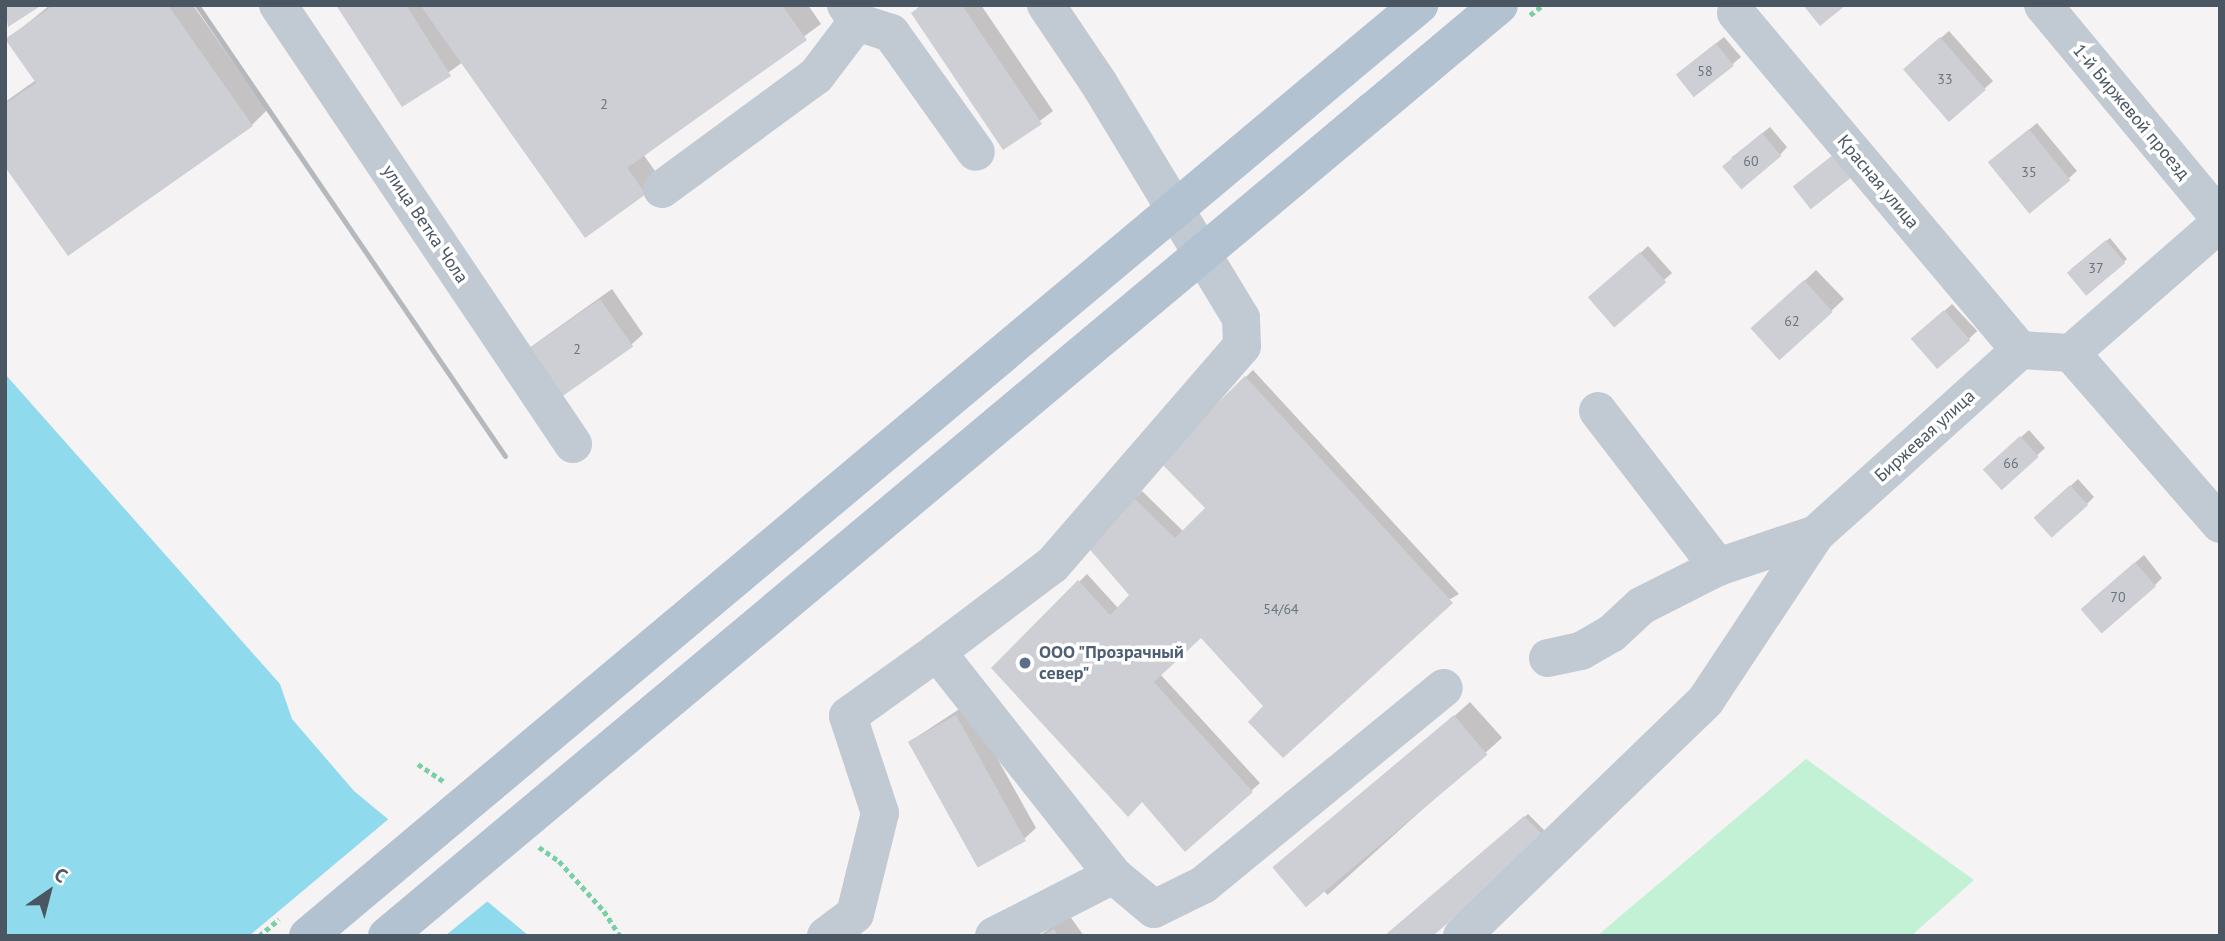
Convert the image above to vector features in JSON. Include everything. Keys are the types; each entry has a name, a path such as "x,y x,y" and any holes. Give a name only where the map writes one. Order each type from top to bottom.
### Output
{"main road":[{"path":"308,936 1419,5"},
{"path":"387,936 1499,5"}],"street":[{"name":"улица Ветка Чола","path":"278,5 573,443"},
{"path":"826,936 855,914 880,813 848,716 1052,565 1242,346 1241,318 1098,82 1046,5"},
{"name":"1-й Биржевой проезд","path":"2043,5 2214,238"},
{"path":"662,189 816,76 852,13 891,33 976,152"},
{"name":"Красная улица","path":"1736,13 2020,350"},
{"path":"2020,350 2071,354 2214,238"},
{"name":"Биржевая улица","path":"1548,658 1572,655 1611,634 1641,606 1718,567 1816,534 2020,350"},
{"path":"2071,354 2220,524"},
{"path":"1598,411 1718,567"},
{"path":"1462,936 1706,700 1816,534"},
{"path":"937,652 1113,874 1154,909 1203,885 1444,688"},
{"path":"994,936 1113,874"}],"green space":[{"path":"1806,759 1974,880 1911,936 1597,936"}],"water":[{"path":"5,374 280,684 292,719 354,791 529,936 5,936"}],"pier":[{"path":"391,817 489,900 445,936 249,936"}],"building":[{"path":"5,5 42,5 8,27"},
{"path":"54,5 168,5 253,126 68,256 5,167 5,104 36,83 5,39"},
{"path":"336,5 406,5 451,76 402,107"},
{"path":"420,5 782,5 807,40 627,168 646,194 585,238"},
{"path":"922,5 962,5 1042,124 1003,150 911,13"},
{"path":"1803,5 1846,5 1820,26"},
{"path":"1940,37 1986,90 1949,122 1903,69"},
{"path":"1716,43 1734,66 1694,97 1676,74"},
{"path":"2029,129 2071,180 2029,214 1988,162"},
{"path":"1762,133 1781,156 1741,189 1722,166"},
{"path":"1833,155 1851,178 1811,209 1793,186"},
{"path":"2106,240 2125,263 2086,296 2067,273"},
{"path":"1640,252 1666,282 1614,327 1588,297"},
{"path":"1804,280 1833,312 1779,360 1750,328"},
{"path":"600,299 633,347 556,400 523,353"},
{"path":"1944,310 1970,340 1937,369 1911,339"},
{"path":"1245,376 1453,603 1283,758 1248,722 1263,706 1201,638 1154,682 1253,792 1185,852 1142,802 1128,817 991,668 1078,580 1110,615 1129,595 1086,545 1133,497 1175,538 1205,508 1159,461"},
{"path":"2020,436 2039,457 2002,490 1983,469"},
{"path":"2070,485 2088,505 2052,538 2034,518"},
{"path":"2135,562 2156,586 2102,633 2081,609"},
{"path":"956,715 1026,841 978,868 908,742"},
{"path":"1454,715 1487,755 1306,907 1272,867"},
{"path":"1524,816 1545,837 1433,936 1384,936"},
{"path":"1054,929 1058,936 1043,936"}],"railway":[{"path":"197,5 505,456"}],"place":[{"name":"ООО \"Прозрачный север\"","path":"1025,663"}]}
